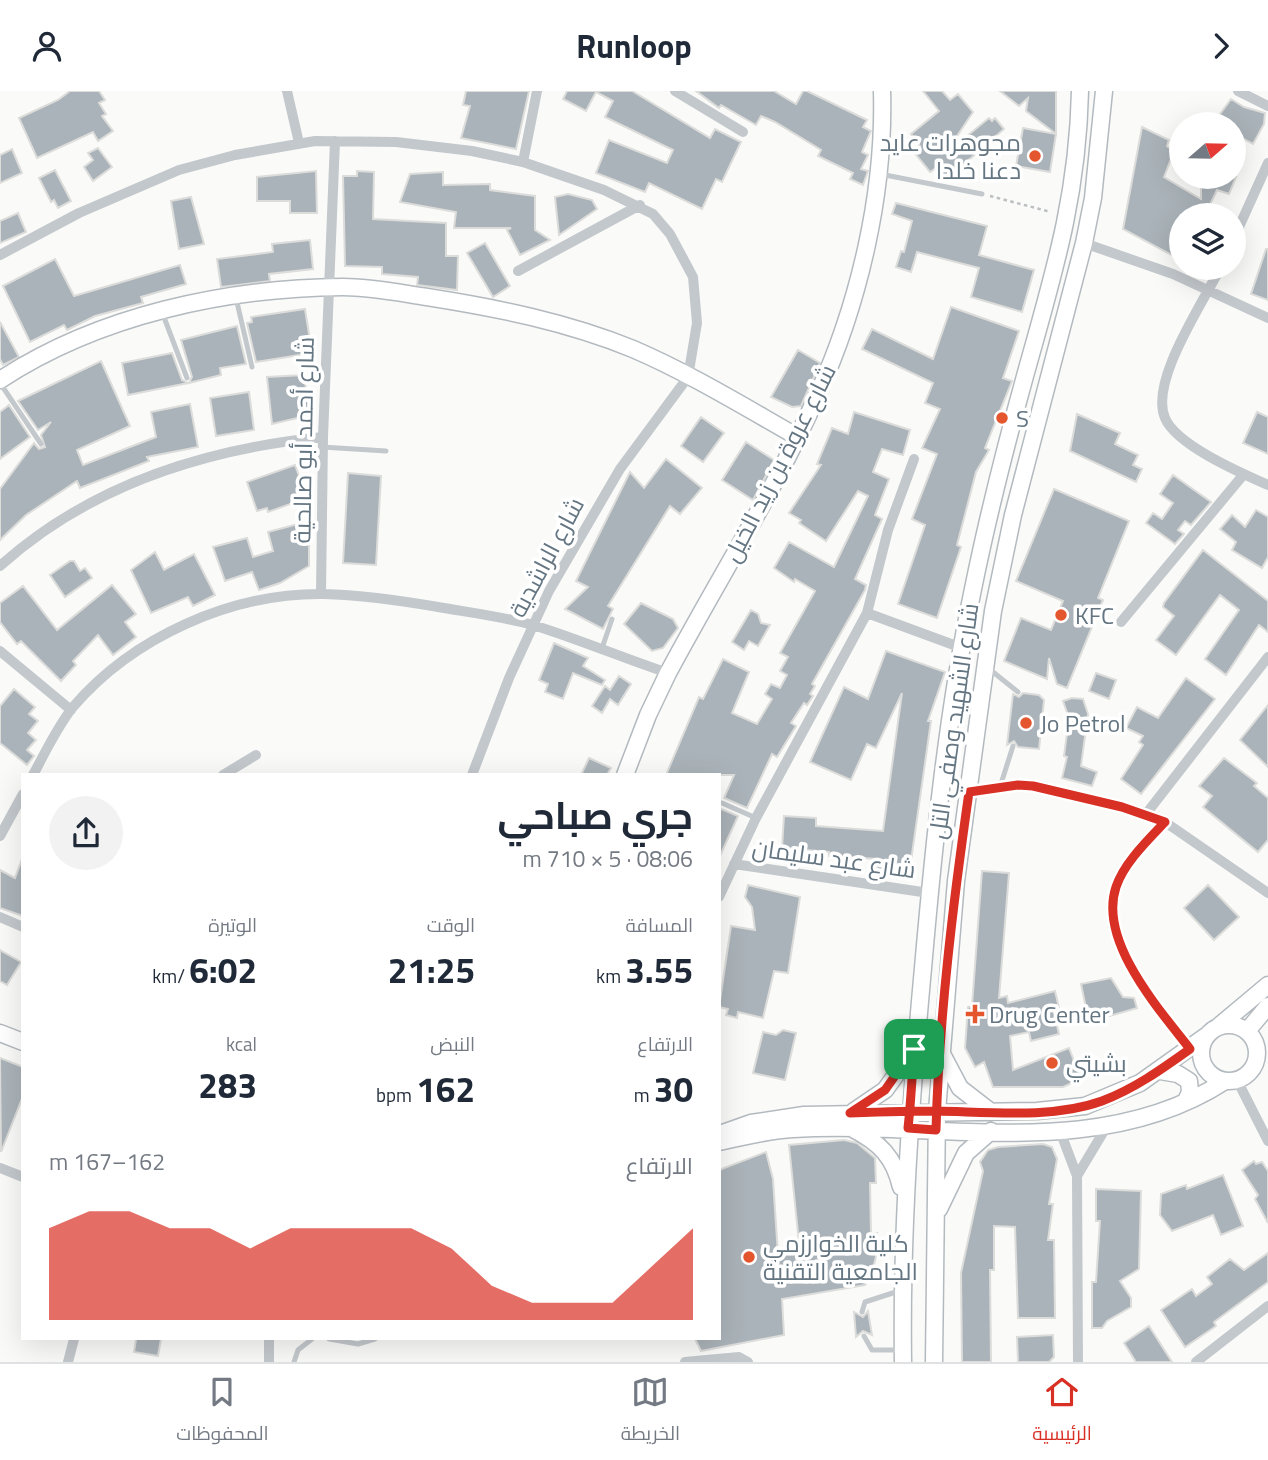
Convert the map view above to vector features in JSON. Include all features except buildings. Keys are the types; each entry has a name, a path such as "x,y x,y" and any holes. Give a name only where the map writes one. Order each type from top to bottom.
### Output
{"main road":[{"name":"شارع عروة بن زيد الخيل","path":"626,773 668,673 817,397 845,321 864,249 876,174 882,91"},
{"name":"شارع الشهيد وصفي التل","path":"903,1356 904,1206 914,1049 929,893 962,647 981,551 1068,216 1079,143 1080,91"},
{"name":"شارع الشهيد وصفي التل","path":"934,1362 936,1111 956,881 1001,566 1084,243 1093,198 1104,91"},
{"path":"0,381 53,348 162,312 235,295 330,288 403,293 546,321 634,350 796,436"},
{"path":"721,1133 751,1123 784,1117 909,1120 936,1111 991,1112 1085,1106 1120,1093 1160,1071 1268,985"},
{"path":"1236,1079 1257,1057 1257,1040 1268,1006"},
{"path":"1236,1079 1208,1072 1203,1064 1200,1055 1212,1031 1230,1024 1257,1040"},
{"path":"0,1033 21,1041"},
{"path":"721,1142 851,1120 885,1090 914,1049"},
{"path":"940,1050 960,1088 991,1112"},
{"path":"909,1120 936,1130 1060,1131 1107,1126 1186,1101 1268,1066"},
{"path":"1160,1071 1178,1074 1189,1081 1191,1091 1186,1101"},
{"path":"851,1120 891,1158 904,1206"},
{"path":"937,1215 967,1153 991,1131"}],"street":[{"path":"287,91 299,143"},
{"path":"523,162 537,91"},
{"path":"675,91 743,132"},
{"path":"1238,91 1268,106"},
{"path":"0,255 79,213 179,170 208,161 299,143 335,141 435,146 523,162 640,205 653,214 670,234 692,277 697,323 688,377"},
{"name":"شارع أحمد أبو صالحية","path":"321,594 323,442 335,141"},
{"path":"1246,211 1268,163"},
{"path":"518,271 640,205"},
{"path":"1084,243 1209,290 1268,318"},
{"path":"1214,280 1176,355 1163,389 1162,406 1172,429 1187,442 1268,485"},
{"name":"شارع الراشدية","path":"473,773 532,625 599,502 688,377"},
{"path":"0,566 57,521 125,486 247,446 323,442"},
{"path":"721,893 756,817 867,613 888,530 915,459"},
{"path":"1121,622 1244,474"},
{"path":"34,773 71,710 126,657 194,621 258,602 321,594 417,603 532,625 668,673"},
{"path":"867,613 962,647"},
{"path":"0,651 71,710"},
{"path":"1146,814 1268,657"},
{"path":"226,773 256,755"},
{"path":"969,792 1018,785 1046,788 1146,814 1165,822 1268,893"},
{"path":"0,836 21,798"},
{"path":"1165,822 1117,884 1113,920 1128,961 1190,1049"},
{"name":"شارع عبد سليمان","path":"734,864 929,893"},
{"path":"0,917 21,926"},
{"path":"1236,1079 1268,1141"},
{"path":"1077,1176 1107,1126"},
{"path":"1060,1131 1077,1176 1078,1362"},
{"path":"0,1168 21,1176"},
{"path":"1196,1362 1268,1305"},
{"path":"68,1362 74,1340"},
{"path":"269,1340 269,1362"},
{"path":"685,1362 739,1357 748,1362"}],"lane":[{"path":"876,174 982,194"},
{"path":"235,295 252,367"},
{"path":"162,312 187,378"},
{"path":"0,381 41,444"},
{"path":"323,442 386,451"},
{"path":"601,651 612,619"},
{"path":"985,666 1018,692"},
{"path":"1000,787 1013,746"},
{"path":"722,803 756,817"},
{"path":"862,1312 865,1302 905,1289"},
{"path":"864,1336 872,1350 903,1356"},
{"path":"294,1362 298,1350 311,1340"},
{"path":"335,1340 358,1344 372,1340"}],"path":[{"path":"982,194 1068,216"}],"place":[{"name":"مجوهرات عايد دعنا خلدا","path":"1035,156"},
{"name":"S","path":"1002,418"},
{"name":"KFC","path":"1061,615"},
{"name":"Jo Petrol","path":"1026,723"},
{"name":"Drug Center","path":"975,1014"},
{"name":"بشيتي","path":"1052,1063"},
{"name":"كلية الخوارزمي الجامعية التقنية","path":"749,1257"}],"route":[{"path":"914,1049 885,1090 866,1105 850,1113 910,1112 936,1111 1037,1111 1085,1106 1140,1083 1190,1049 1128,961 1113,920 1117,884 1128,866 1165,822 1122,807 1033,786 1018,785 969,792 956,881 940,1050 936,1111 936,1130 908,1128 910,1112 914,1049"}]}
